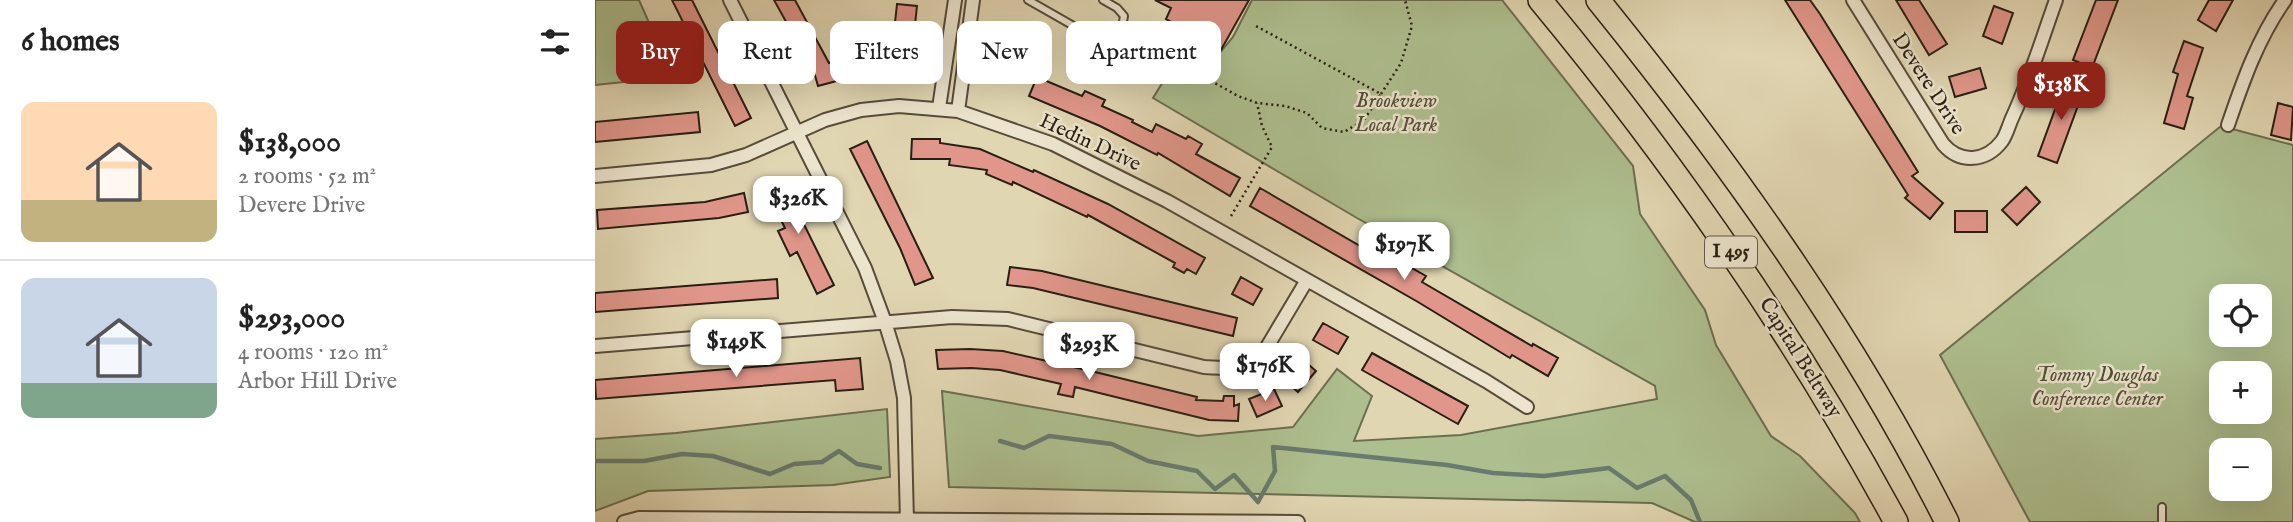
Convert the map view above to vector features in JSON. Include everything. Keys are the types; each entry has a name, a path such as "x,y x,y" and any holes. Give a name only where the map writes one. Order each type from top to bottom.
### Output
{"highway":[{"name":"Capital Beltway","path":"1540,0 1652,142 1723,240 1798,353 1844,428 1896,522"},
{"name":"I 495","path":"1598,0 1689,116 1788,256 1875,392 1947,522"}],"street":[{"path":"730,0 865,268 885,322 897,360 904,398 907,520"},
{"name":"Devere Drive","path":"1853,0 1943,144 1952,155 1970,159 1982,156 2001,142 2018,105 2056,0"},
{"path":"2228,125 2246,71 2272,18 2285,0"},
{"path":"939,108 953,5"},
{"path":"958,111 972,5"},
{"name":"Hedin Drive","path":"595,176 711,165 747,155 825,120 861,110 899,106 958,111 1053,144 1167,201 1486,381 1527,407"},
{"path":"595,346 952,317 1007,319 1204,367 1232,369 1255,360 1264,352 1307,280"},
{"path":"624,522 639,518 1298,522"}],"lane":[{"path":"1028,0 1108,43 1115,40 1125,16 1103,0"},
{"path":"953,5 972,5"},
{"path":"2162,507 2162,522"}],"path":[{"path":"1216,84 1257,103 1285,106 1307,113 1322,128 1344,132 1364,120 1401,62 1412,26 1405,0"},
{"path":"1257,26 1381,94"},
{"path":"1231,216 1272,147 1262,126 1257,103"}],"green space":[{"path":"595,0 639,0 648,21 616,21 616,83 595,85"},
{"name":"Brookview Local Park","path":"1252,0 1502,0 1633,166 1640,214 1705,310 1716,345 1771,436 1800,456 1855,513 1860,522 1695,522 1652,503 949,487 942,391 1198,436 1293,427 1337,369 1372,396 1354,441 1461,435 1657,399 1655,386 1357,218 1153,98 1162,84 1221,84 1221,52 1233,37"},
{"name":"Tommy Douglas Conference Center","path":"2221,126 2293,145 2293,522 2030,522 1940,355"},
{"path":"887,409 890,477 833,485 648,491 595,511 595,439 676,433"}],"building":[{"path":"672,0 692,0 702,21 682,21"},
{"path":"774,0 795,0 806,21 786,21"},
{"path":"1155,0 1249,0 1221,50 1221,21 1170,21 1166,19 1171,8"},
{"path":"1785,0 1810,0 1820,14 1918,172 1912,176 1943,203 1930,219 1905,198 1908,195"},
{"path":"1896,0 1919,0 1947,44 1929,55"},
{"path":"2096,0 2118,0 2092,68 2073,60"},
{"path":"2209,0 2233,0 2216,31 2198,20"},
{"path":"897,4 917,6 915,21 895,21"},
{"path":"1994,6 2013,13 2002,44 1983,36"},
{"path":"704,24 718,52 718,84 734,84 751,118 735,126 704,64"},
{"path":"816,39 830,63 830,83 818,86"},
{"path":"2184,41 2203,48 2187,96 2193,98 2184,129 2164,123 2178,74 2173,72"},
{"path":"1980,68 1986,88 1955,97 1949,77"},
{"path":"2065,82 2084,89 2057,163 2038,156"},
{"path":"1052,83 1082,96 1085,91 1105,100 1102,106 1152,132 1156,124 1186,139 1188,136 1202,144 1196,154 1240,178 1230,196 1158,153 1157,155 1100,126 1029,96 1034,84"},
{"path":"2278,103 2293,107 2291,140 2271,135"},
{"path":"698,112 700,132 595,142 595,122"},
{"path":"912,139 940,139 940,143 980,149 1033,172 1034,170 1108,204 1205,258 1196,274 1187,269 1184,273 1173,267 1175,263 1088,215 1087,217 1013,182 1012,185 986,174 987,170 949,165 950,159 911,159"},
{"path":"867,141 933,278 915,285 900,248 850,149"},
{"path":"781,178 834,285 817,294 797,252 790,256 778,231 785,228 764,186"},
{"path":"2026,187 2040,202 2017,225 2002,210"},
{"path":"1260,188 1398,268 1401,262 1426,276 1422,282 1532,346 1533,344 1558,358 1548,376 1512,355 1510,358 1250,206"},
{"path":"744,193 748,212 719,218 598,229 597,210 705,202"},
{"path":"1955,211 1987,211 1987,232 1955,232"},
{"path":"1010,267 1042,271 1237,318 1233,336 1033,288 1007,285"},
{"path":"1241,277 1262,289 1253,305 1232,294"},
{"path":"777,279 778,298 595,312 595,293"},
{"path":"1323,323 1348,337 1338,354 1313,340"},
{"path":"936,350 1003,351 1197,397 1196,400 1223,401 1224,396 1234,396 1234,406 1239,404 1238,421 1209,420 1075,387 1073,397 1058,394 1061,384 1000,370 938,369"},
{"path":"1372,353 1468,406 1458,424 1362,370"},
{"path":"860,358 863,389 836,391 835,380 596,399 595,380"},
{"path":"1301,358 1316,371 1298,392 1283,379"},
{"path":"1274,389 1282,406 1257,417 1249,399"}],"waterway":[{"path":"1000,441 1024,448 1049,436 1112,444 1148,461 1197,471 1215,489 1234,475 1258,502 1275,471 1273,447 1447,465 1493,473 1544,476 1609,468 1637,488 1665,476 1691,500 1700,522"},
{"path":"595,461 644,461 682,454 713,456 770,474 794,464 822,462 839,451 857,464 880,468"}]}
